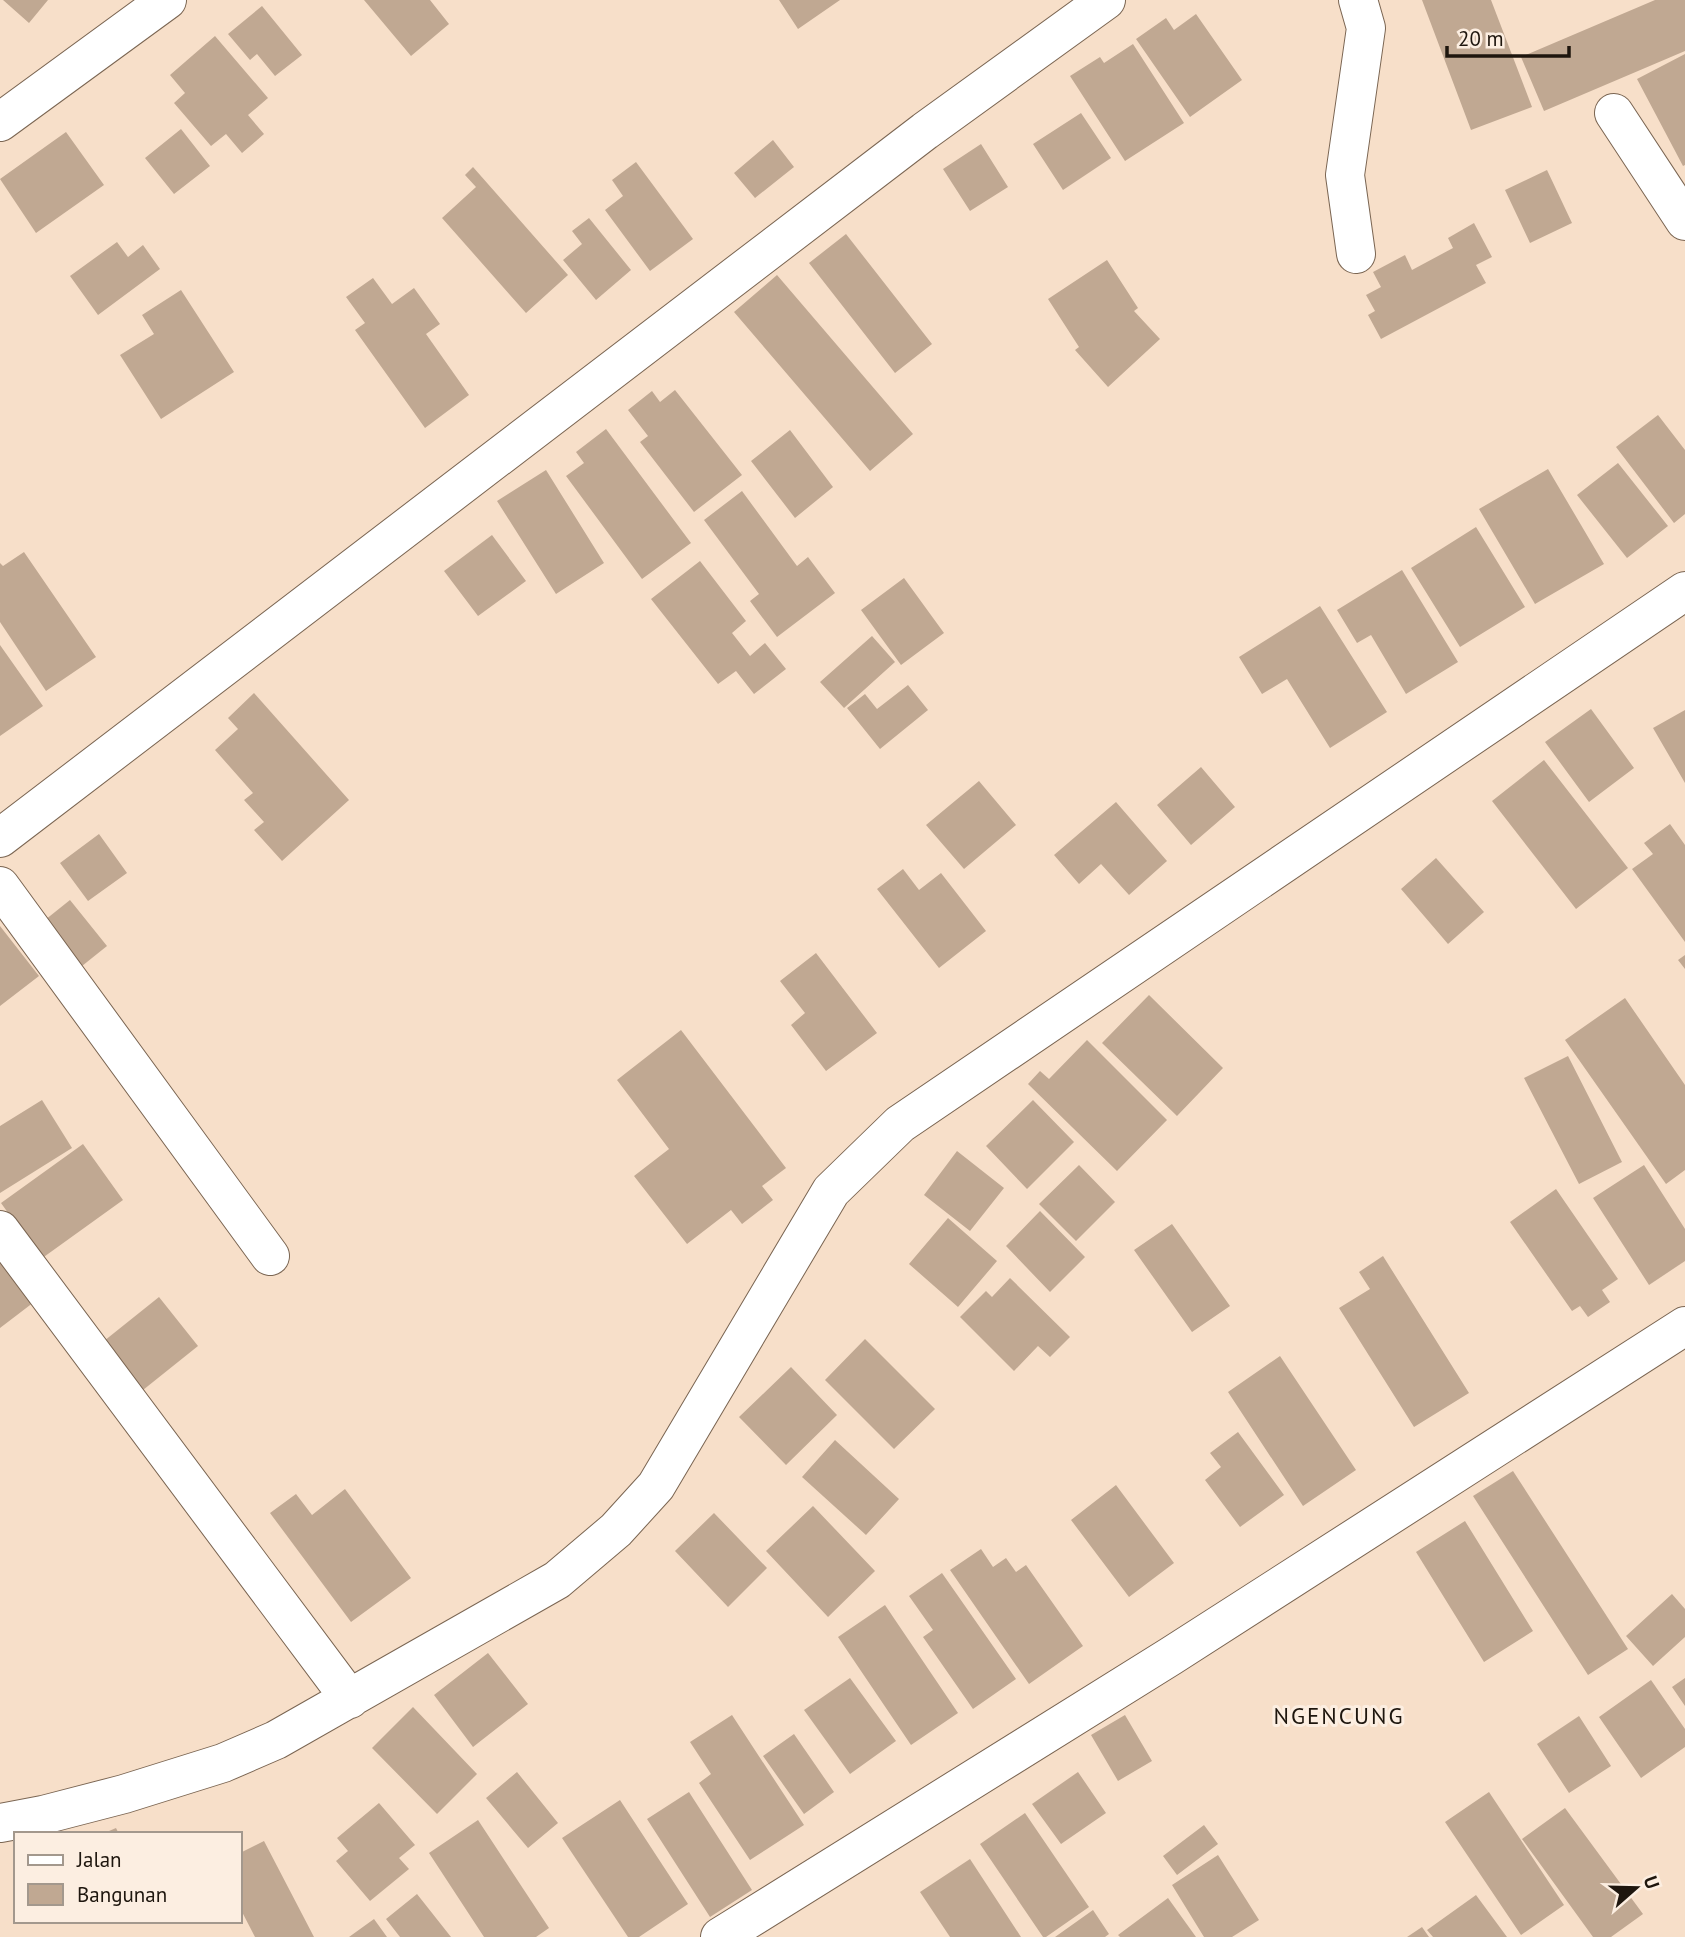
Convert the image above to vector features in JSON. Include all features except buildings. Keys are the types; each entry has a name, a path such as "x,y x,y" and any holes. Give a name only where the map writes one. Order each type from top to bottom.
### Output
{"street":[{"path":"0,122 167,0"},
{"path":"0,838 925,131 1105,0"},
{"path":"1356,254 1345,175 1366,28 1358,0"},
{"path":"1614,113 1685,221"},
{"path":"0,1823 124,1794 223,1763 276,1740 557,1580 616,1530 656,1486 831,1191 900,1124 1685,591"},
{"path":"0,886 270,1256"},
{"path":"0,1230 350,1699"},
{"path":"720,1937 1171,1656 1685,1326"}],"district":[{"name":"NGENCUNG","path":"1339,1716"}]}
